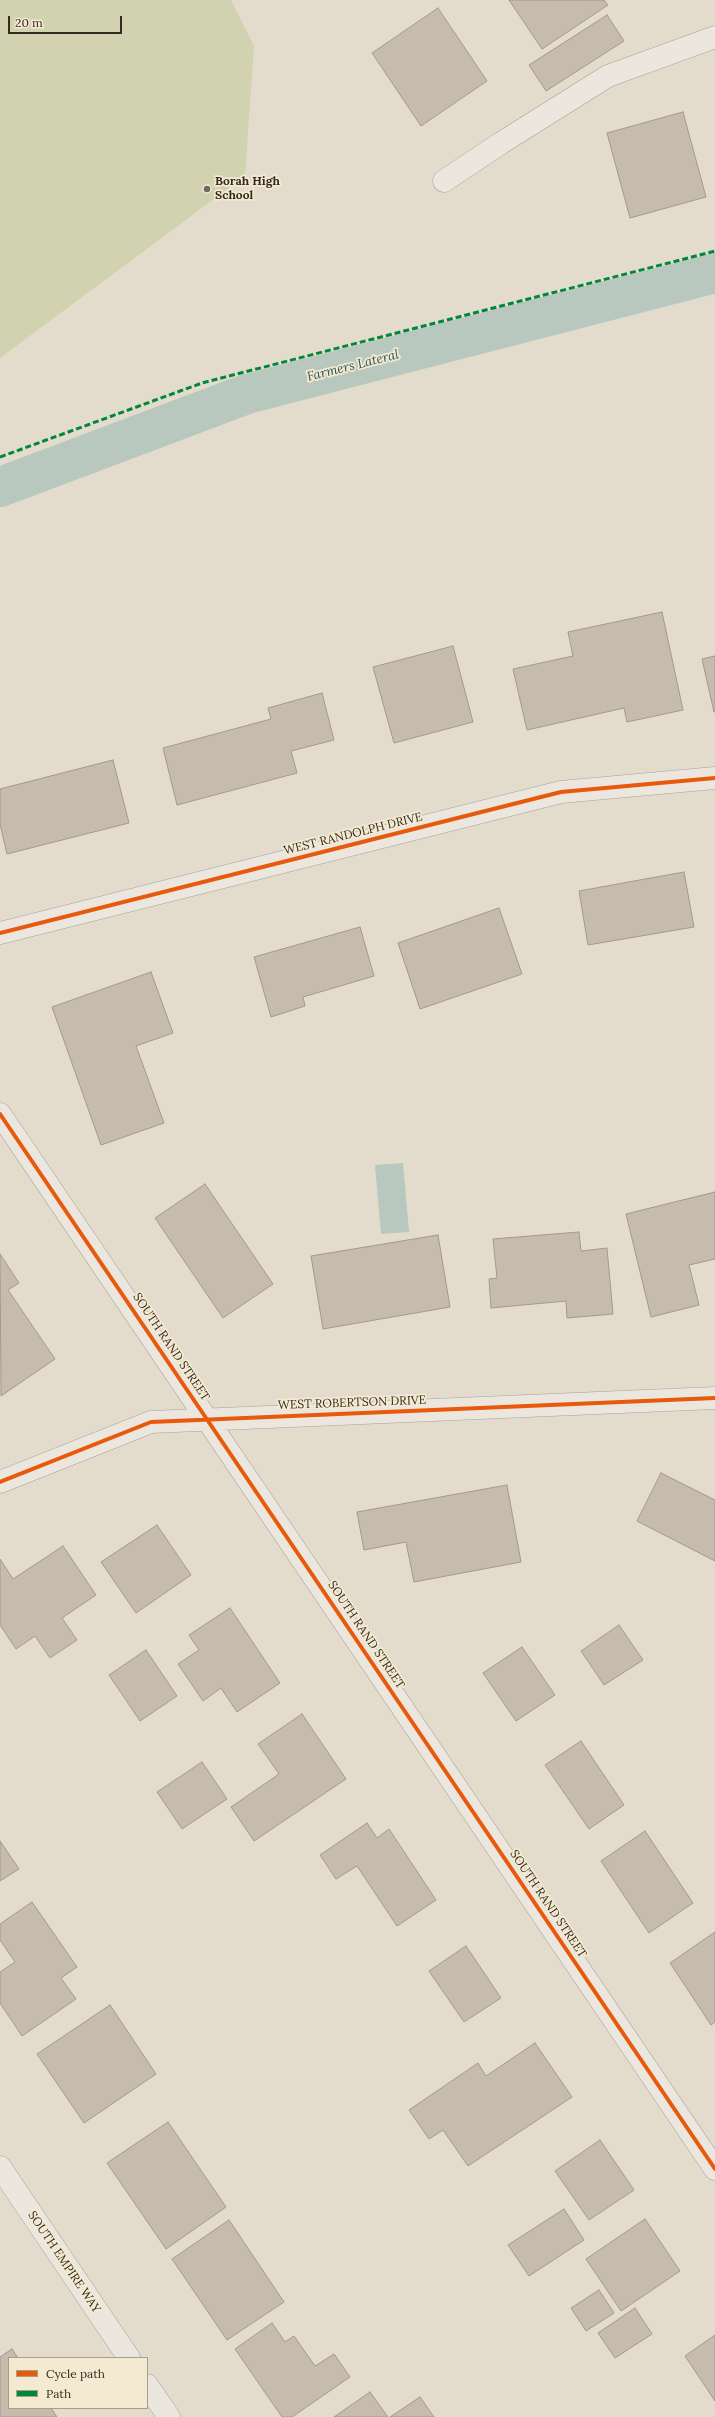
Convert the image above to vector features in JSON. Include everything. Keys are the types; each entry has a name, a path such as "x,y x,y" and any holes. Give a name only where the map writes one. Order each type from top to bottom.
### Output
{"street":[{"path":"444,181 501,142 608,76 715,37"},
{"name":"WEST RANDOLPH DRIVE","path":"0,933 561,792 715,778"},
{"name":"SOUTH RAND STREET","path":"0,1114 208,1419 715,2170"},
{"name":"WEST ROBERTSON DRIVE","path":"0,1482 151,1422 715,1398"},
{"name":"SOUTH EMPIRE WAY","path":"0,2167 128,2357"},
{"path":"148,2386 169,2417"}],"green space":[{"path":"0,0 231,0 254,46 245,176 0,358"}],"shaded area":[{"path":"403,1163 409,1232 381,1234 375,1165"}],"building":[{"path":"509,0 604,0 608,5 542,49"},
{"path":"438,8 487,81 421,126 372,53"},
{"path":"607,15 624,41 546,91 529,65"},
{"path":"683,112 706,197 630,218 607,133"},
{"path":"662,612 683,710 627,722 624,708 527,730 513,669 573,656 568,632"},
{"path":"453,646 473,722 394,743 373,667"},
{"path":"715,656 715,712 714,712 702,659"},
{"path":"322,693 334,740 291,751 297,773 177,805 163,748 271,719 268,708"},
{"path":"113,760 129,823 7,854 0,824 0,789"},
{"path":"684,872 694,927 588,945 579,891"},
{"path":"499,908 522,974 420,1009 398,943"},
{"path":"360,927 374,976 303,997 305,1006 271,1017 254,957"},
{"path":"151,972 173,1033 136,1046 164,1123 101,1145 52,1007"},
{"path":"205,1184 273,1284 223,1318 155,1218"},
{"path":"715,1192 715,1259 689,1265 699,1305 651,1317 626,1214"},
{"path":"579,1232 581,1251 607,1248 613,1314 567,1318 566,1301 491,1308 489,1279 497,1278 493,1239"},
{"path":"438,1235 450,1307 323,1329 311,1256"},
{"path":"0,1254 19,1283 8,1290 55,1359 1,1396"},
{"path":"661,1473 715,1500 715,1561 637,1521"},
{"path":"507,1485 521,1562 414,1582 406,1542 364,1550 357,1512"},
{"path":"157,1525 191,1575 136,1613 101,1562"},
{"path":"63,1546 96,1595 62,1618 77,1640 50,1658 35,1636 16,1649 0,1625 0,1559 13,1579"},
{"path":"230,1608 280,1683 237,1712 221,1688 203,1701 178,1664 199,1650 189,1635"},
{"path":"619,1625 643,1660 604,1685 581,1651"},
{"path":"522,1647 555,1695 516,1721 483,1673"},
{"path":"146,1650 177,1696 140,1721 109,1675"},
{"path":"302,1714 346,1779 254,1841 231,1807 279,1774 258,1744"},
{"path":"581,1741 624,1805 589,1829 545,1765"},
{"path":"202,1762 227,1799 182,1829 157,1792"},
{"path":"367,1823 377,1838 389,1829 436,1900 397,1926 357,1866 336,1879 320,1855"},
{"path":"645,1831 693,1903 649,1933 601,1861"},
{"path":"0,1841 19,1869 0,1881"},
{"path":"32,1902 77,1967 61,1978 76,1999 22,2036 0,2003 0,1972 15,1962 0,1940 0,1924"},
{"path":"715,1932 715,2022 711,2025 670,1963"},
{"path":"466,1946 501,1998 464,2022 429,1971"},
{"path":"110,2005 156,2074 84,2123 37,2054"},
{"path":"535,2043 572,2097 468,2166 443,2130 429,2139 409,2110 478,2063 486,2076"},
{"path":"168,2122 226,2207 166,2249 107,2163"},
{"path":"600,2140 634,2190 589,2220 555,2171"},
{"path":"564,2209 584,2240 529,2276 508,2245"},
{"path":"645,2219 680,2271 621,2311 586,2259"},
{"path":"229,2220 284,2302 227,2340 172,2259"},
{"path":"599,2290 614,2313 586,2331 571,2308"},
{"path":"635,2308 652,2334 615,2358 598,2333"},
{"path":"272,2323 285,2342 294,2336 315,2366 334,2354 350,2377 292,2417 282,2417 235,2349"},
{"path":"715,2335 715,2401 685,2356"},
{"path":"12,2349 17,2357 8,2357 8,2409 52,2409 57,2417 0,2417 0,2357"},
{"path":"370,2392 388,2417 334,2417"},
{"path":"420,2397 434,2417 390,2417"}],"waterway":[{"name":"Farmers Lateral","path":"0,487 247,394 715,273"}],"marked path":[{"path":"0,457 202,383 715,251"}],"cycle path":[{"path":"0,933 561,792 715,778"},
{"path":"0,1114 715,2169"},
{"path":"0,1482 151,1422 715,1398"}],"place":[{"name":"Borah High School","path":"207,189"}]}
